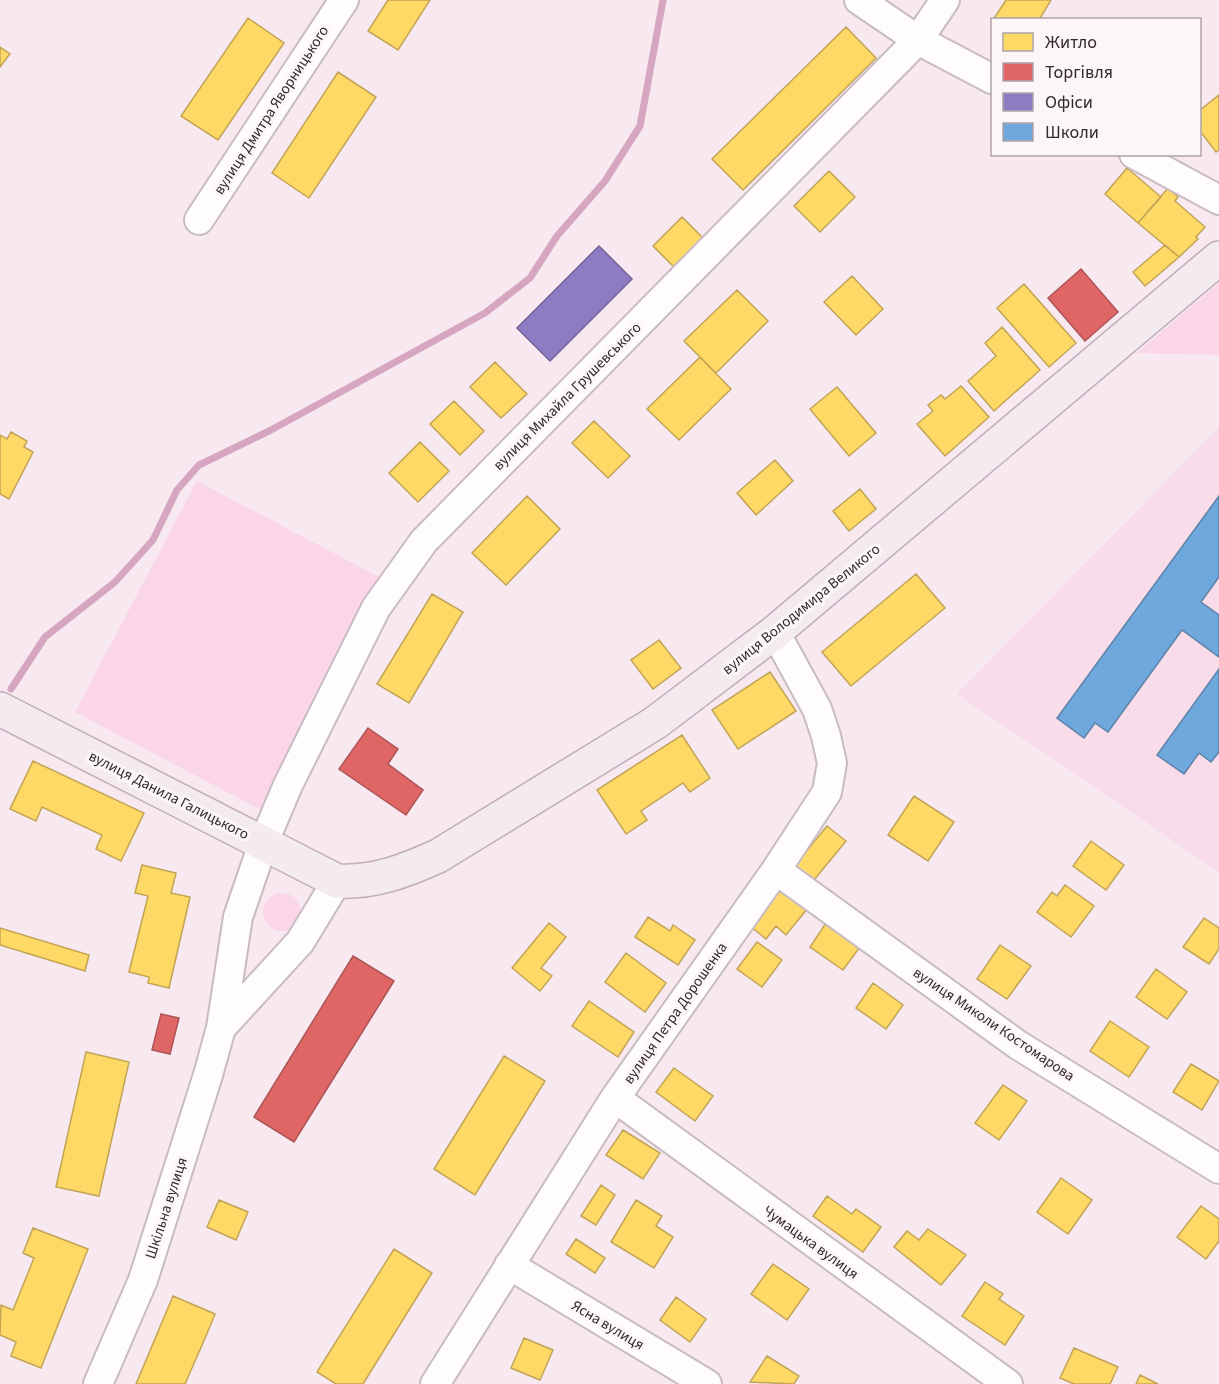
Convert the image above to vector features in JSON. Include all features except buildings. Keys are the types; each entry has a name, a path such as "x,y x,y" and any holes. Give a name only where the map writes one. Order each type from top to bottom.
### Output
{"main road":[{"name":"вулиця Володимира Великого","path":"337,881 377,880 438,856 655,723 775,632 1219,258"},
{"name":"вулиця Данила Галицького","path":"0,709 337,881"}],"street":[{"name":"вулиця Дмитра Яворницького","path":"199,220 344,0"},
{"path":"859,0 918,40 991,79"},
{"name":"вулиця Михайла Грушевського","path":"263,844 288,785 376,609 424,541 918,40 945,0"},
{"path":"1138,156 1219,200"},
{"name":"вулиця Петра Дорошенка","path":"435,1384 615,1098 776,870 827,792 832,763 826,735 817,709 775,632"},
{"name":"Шкільна вулиця","path":"98,1384 143,1280 221,1028 238,917 263,844"},
{"name":"вулиця Миколи Костомарова","path":"776,870 1018,1045 1219,1169"},
{"name":"Шкільна вулиця","path":"221,1028 300,942 337,881"},
{"name":"Чумацька вулиця","path":"615,1098 1008,1384"},
{"name":"Ясна вулиця","path":"509,1265 707,1384"}],"shaded area":[{"path":"1219,283 1219,355 1137,353"},
{"path":"1219,427 1219,872 957,694"},
{"path":"197,481 383,579 261,810 75,712"},
{"path":"282,893 295,899 301,912 295,925 282,931 269,925 263,912 269,899"}],"waterway":[{"path":"11,689 45,637 115,582 153,540 177,490 199,465 271,430 485,313 530,278 557,236 605,181 640,126 663,0"}]}
